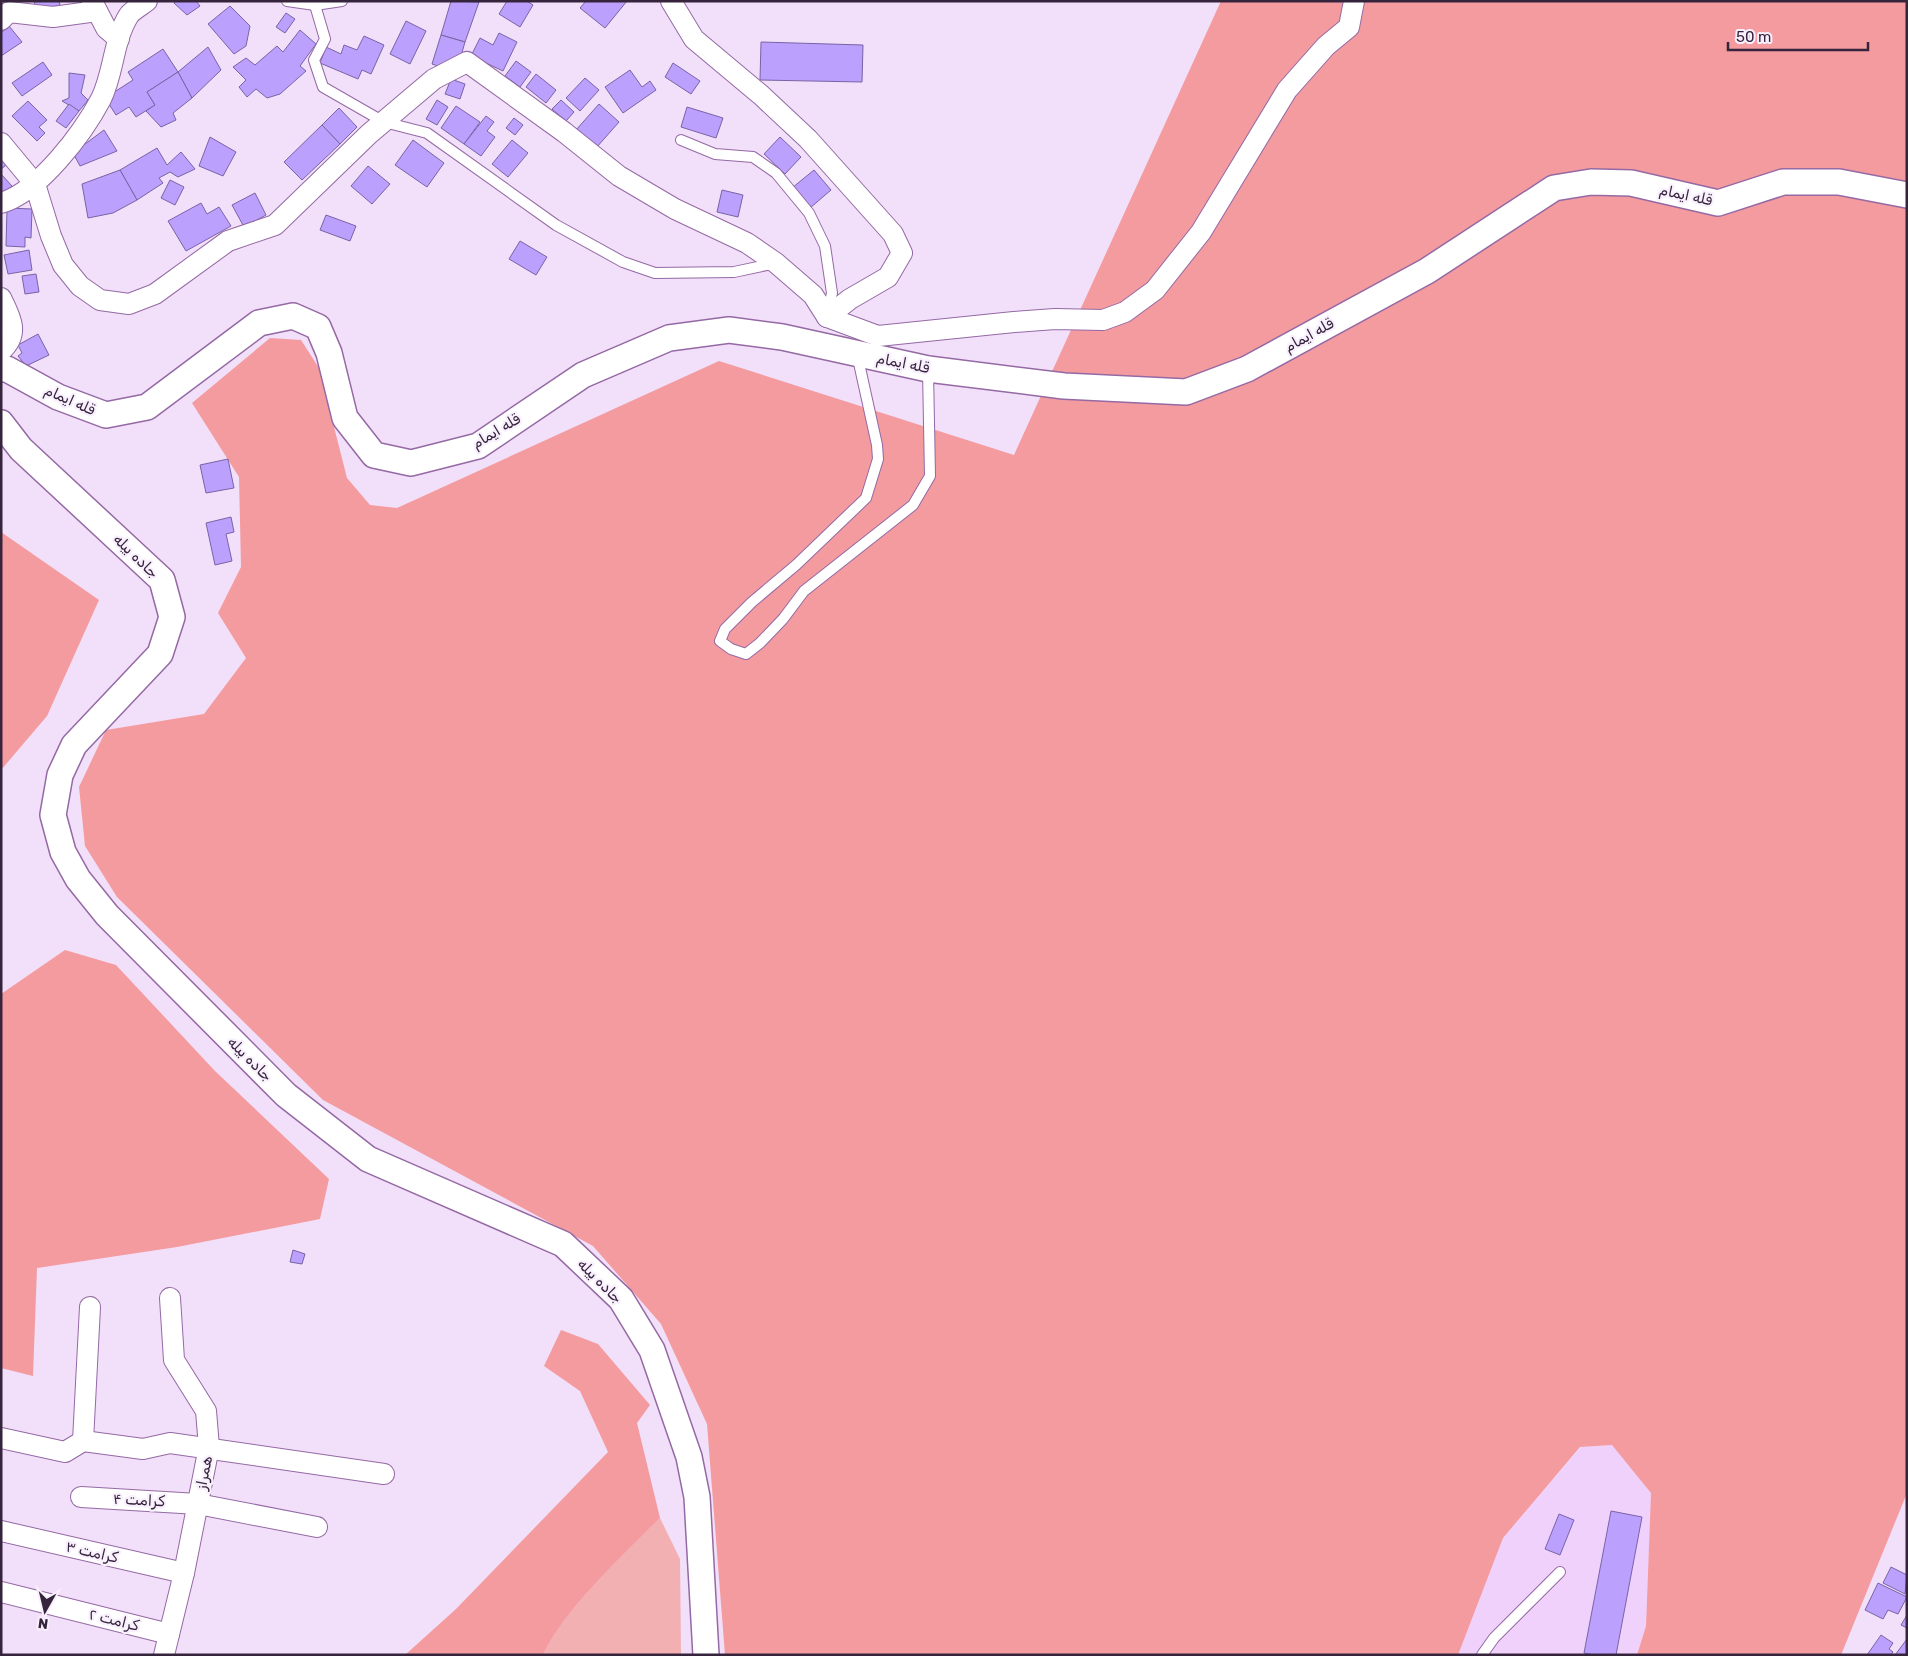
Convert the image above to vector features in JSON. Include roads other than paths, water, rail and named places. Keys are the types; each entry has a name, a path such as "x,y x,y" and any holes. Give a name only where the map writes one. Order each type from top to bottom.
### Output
{"street":[{"path":"1,203 35,184 66,151 101,98 119,39 130,14 148,1"},
{"path":"671,1 694,39 761,95 808,139 893,234 902,253 888,277 850,299 826,317"},
{"path":"1,143 35,184 51,236 63,265 80,286 100,300 129,304 155,294 228,241 275,225 384,122 434,79 466,62 564,132 619,176 674,209 748,243 776,263 813,295 826,317 878,336 1055,319 1103,320 1125,312 1156,290 1201,232 1287,90 1326,46 1349,27 1354,1"},
{"path":"1,20 9,12 53,17 94,6 106,28 119,39"},
{"name":"قله ایمام","path":"1,369 7,369 58,396 106,415 147,407 259,322 293,316 318,327 329,353 345,418 374,456 411,463 478,446 584,375 669,338 728,330 782,337 928,369 1064,386 1186,392 1247,369 1427,271 1554,188 1591,182 1631,184 1718,203 1783,182 1839,182 1907,195"},
{"path":"1,298 13,322 10,343 1,351"},
{"name":"جاده بیله","path":"1,423 21,449 162,580 172,617 160,654 74,745 60,775 53,815 63,852 78,879 107,914 286,1095 368,1159 563,1244 621,1299 652,1350 689,1457 698,1497 706,1655"},
{"name":"همراز","path":"164,1655 184,1573 209,1447 206,1411 174,1360 170,1298"},
{"path":"83,1441 90,1307"},
{"path":"1,1438 65,1452 83,1441 143,1449 170,1442 384,1474"},
{"name":"کرامت ۴","path":"81,1497 198,1504 317,1527"},
{"name":"کرامت ۳","path":"1,1531 184,1573"},
{"name":"کرامت ۲","path":"1,1592 169,1634"}],"lane":[{"path":"287,1 317,3 342,1"},
{"path":"317,3 325,39 314,60 323,87 384,122 428,133 556,225 623,262 655,273 734,272 776,263"},
{"path":"681,140 715,154 753,157 776,173 809,213 825,246 832,293 826,317"},
{"path":"856,354 877,445 878,459 866,498 796,565 752,602 726,629 720,641 731,649 746,654 783,619 804,591 913,504 930,476 928,369"},
{"path":"1482,1655 1494,1638 1560,1572"}]}
